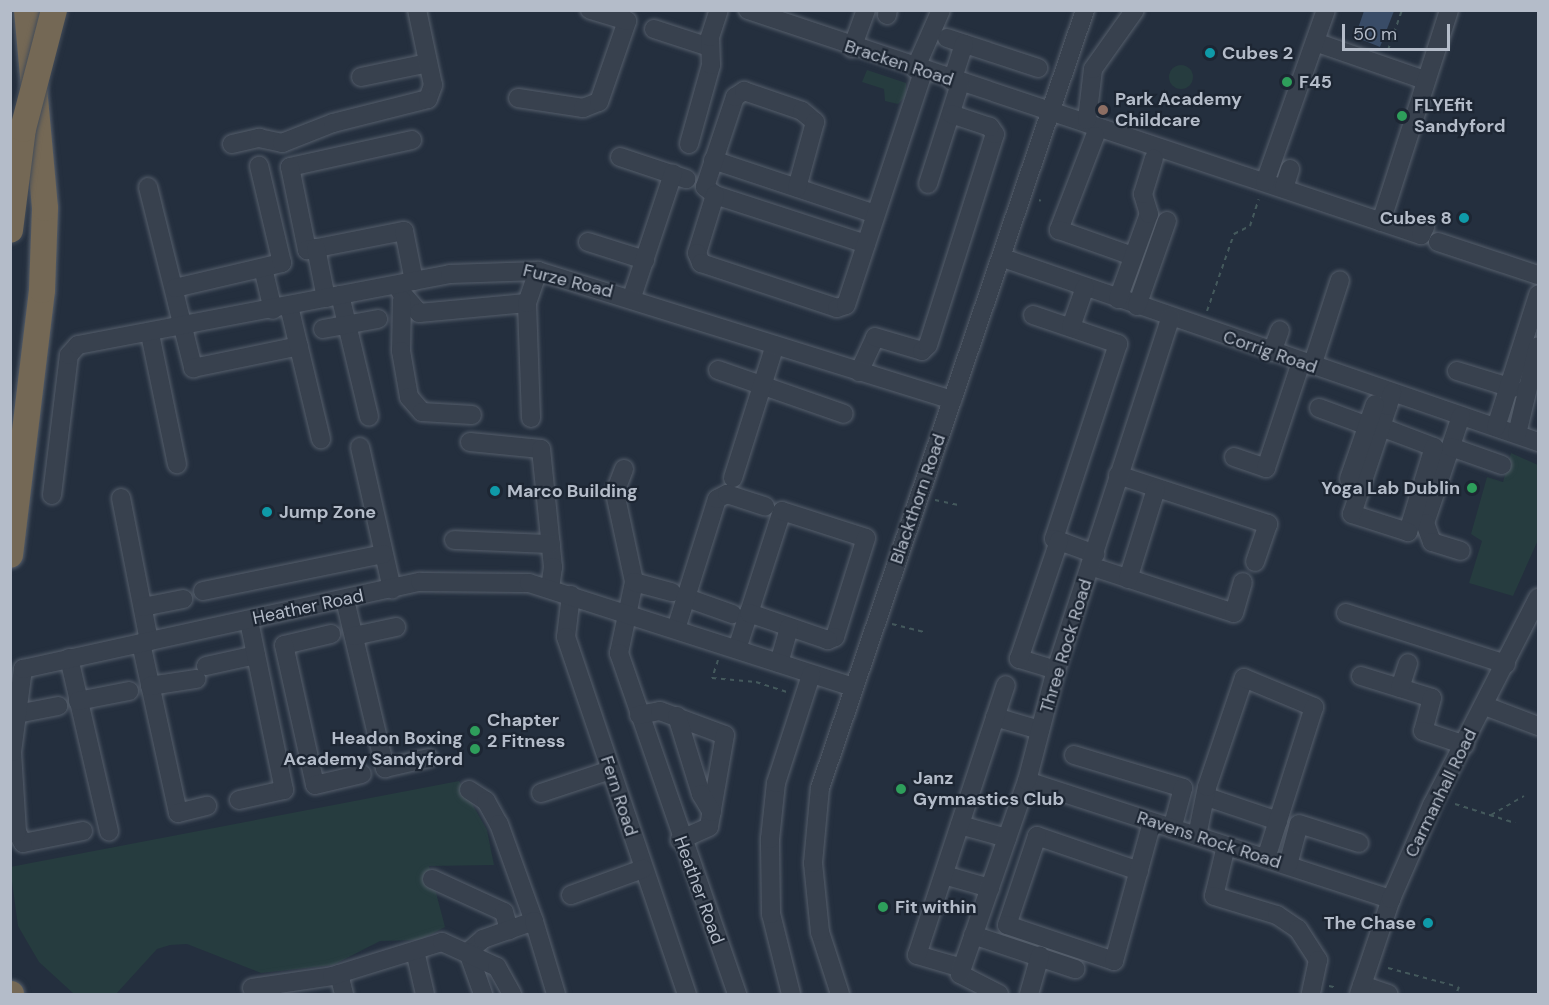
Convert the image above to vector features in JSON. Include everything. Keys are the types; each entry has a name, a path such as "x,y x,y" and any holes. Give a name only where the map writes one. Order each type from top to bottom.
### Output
{"highway":[{"path":"10,555 42,290 45,208 27,10"},
{"path":"10,230 23,129 54,10"}],"street":[{"path":"232,144 259,138 282,143 333,123 424,101 432,90 417,10"},
{"path":"518,98 584,108 599,102 627,21 590,10"},
{"path":"689,144 711,65 709,47 719,10"},
{"name":"Bracken Road","path":"748,10 796,19 852,48 1052,110 1091,128 1284,188 1381,222 1421,232 1539,275"},
{"path":"852,48 866,10"},
{"path":"714,195 697,253 701,263 837,308 849,302 919,70 941,10"},
{"name":"Blackthorn Road","path":"840,994 820,932 813,863 820,788 876,620 1003,258 1084,10"},
{"path":"1133,256 1059,230 1091,128 1093,69 1135,10"},
{"path":"1265,182 1326,10"},
{"path":"1381,222 1449,10"},
{"path":"654,29 709,47"},
{"path":"947,38 1038,68"},
{"path":"1315,42 1425,80"},
{"path":"928,184 951,114 964,44"},
{"path":"361,77 428,63"},
{"path":"796,188 814,122 802,111 744,91 735,97 705,187 714,195 866,244"},
{"path":"859,372 874,337 922,351 928,345 995,134 990,127 951,114"},
{"path":"412,140 290,166 308,250 404,231 405,288 401,351 410,397 422,412 472,415"},
{"path":"620,157 679,176 632,297"},
{"path":"1118,299 1149,214 1143,194 1155,159"},
{"path":"713,160 875,214"},
{"path":"175,288 282,263 259,166"},
{"path":"1284,188 1290,169"},
{"path":"148,187 175,288 193,368 298,346"},
{"path":"1137,306 1165,232"},
{"path":"588,242 645,260"},
{"path":"316,248 333,296 348,325 369,417"},
{"name":"Corrig Road","path":"1003,258 1137,306 1539,442"},
{"path":"263,268 298,346 321,439"},
{"name":"Furze Road","path":"52,495 69,355 78,345 150,334 333,296 405,288 518,268 538,271 632,297 775,345 952,400"},
{"path":"531,418 527,303 538,271"},
{"path":"1071,327 1084,287"},
{"path":"405,288 419,314 527,303"},
{"path":"1234,457 1266,468 1306,364 1340,288"},
{"path":"1496,427 1512,388 1539,295"},
{"path":"1033,315 1118,344 1054,539 1128,579 1234,613 1243,582"},
{"name":"Three Rock Road","path":"961,971 1027,781 1056,670 1171,317"},
{"path":"323,329 378,319"},
{"path":"1272,352 1280,330"},
{"path":"150,334 177,464"},
{"path":"734,478 775,345"},
{"path":"1517,434 1532,405 1539,346"},
{"path":"718,370 844,414"},
{"path":"1457,371 1512,388"},
{"path":"1319,408 1374,427 1434,447 1408,532 1352,514 1374,427 1386,391"},
{"path":"1461,416 1425,523 1432,542 1461,551"},
{"path":"1349,479 1374,427"},
{"path":"470,442 541,449 551,543 550,589"},
{"path":"360,447 392,589"},
{"path":"1451,447 1502,465"},
{"path":"624,470 615,493 634,582 627,613"},
{"path":"1118,475 1268,524 1255,562"},
{"path":"1128,579 1156,489"},
{"path":"676,629 679,595 717,500 727,494 765,506"},
{"path":"121,498 143,607 150,686 178,813 207,806"},
{"path":"634,582 740,613 789,627 828,640 835,637 866,538 782,511 740,613 737,649"},
{"path":"454,540 551,543"},
{"path":"1056,670 1019,659 1059,541"},
{"path":"203,591 383,554"},
{"name":"Heather Road","path":"17,709 23,669 392,589 479,579 550,589 571,595 853,687"},
{"name":"Fern Road","path":"571,595 565,631 643,870 687,994"},
{"name":"Carmanhall Road","path":"1360,990 1391,899 1539,598"},
{"path":"143,607 183,599"},
{"path":"345,600 384,768 429,758"},
{"path":"291,612 299,641"},
{"name":"Heather Road","path":"627,613 619,653 680,840 737,994"},
{"path":"1346,613 1506,664"},
{"path":"239,800 284,790 249,621"},
{"path":"354,636 396,627"},
{"path":"778,663 789,627"},
{"path":"331,634 284,645 315,785 362,774"},
{"path":"150,686 256,655"},
{"path":"69,658 109,831"},
{"path":"1400,688 1408,663"},
{"path":"791,994 771,914 770,839 776,783 811,675"},
{"path":"1361,676 1432,698 1424,731 1465,745"},
{"path":"1197,836 1244,678 1314,707 1266,858"},
{"path":"999,994 961,971 917,955 1006,685"},
{"path":"78,700 129,691"},
{"path":"58,706 17,709 12,752 17,832 23,843 83,831"},
{"path":"1485,706 1539,726"},
{"path":"639,715 660,711 725,735 712,812 705,832 680,840"},
{"path":"677,716 701,794 712,812"},
{"path":"995,717 1040,730"},
{"path":"1074,755 1183,788 1172,829"},
{"path":"541,794 610,770"},
{"name":"Ravens Rock Road","path":"1027,781 1391,899"},
{"path":"469,789 486,801 499,824 534,921 556,994"},
{"path":"1207,797 1278,821"},
{"path":"1139,871 1037,836 1007,925 1114,961 1139,871 1152,822"},
{"path":"1288,865 1299,824 1359,843"},
{"path":"960,825 1007,838"},
{"path":"1226,846 1214,896 1277,915 1298,929 1318,960 1311,994"},
{"path":"571,895 643,870"},
{"path":"944,874 990,888"},
{"path":"432,879 504,912 509,930"},
{"path":"468,952 509,930 534,921"},
{"path":"974,935 1075,969"},
{"path":"252,988 339,974 442,942 468,952 497,968 512,994"},
{"path":"415,951 424,994"},
{"path":"468,952 483,994"},
{"path":"1029,994 1040,956"},
{"path":"339,974 344,994"},
{"path":"1360,990 1388,994"}],"path":[{"path":"1383,65 1402,10"},
{"path":"1207,311 1234,234 1250,226 1265,182"},
{"path":"919,496 959,505"},
{"path":"876,620 927,633"},
{"path":"717,662 712,678 756,682 803,698"},
{"path":"1491,815 1524,796"},
{"path":"1455,804 1515,823"},
{"path":"1388,968 1459,987 1456,994"}],"green space":[{"path":"1181,65 1189,69 1193,77 1189,85 1181,89 1173,85 1169,77 1173,69"},
{"path":"867,70 906,83 906,96 898,104 885,101 884,89 862,82"},
{"path":"1511,453 1538,465 1538,540 1513,596 1469,583 1482,541 1471,534 1487,477 1503,482"},
{"path":"459,781 487,830 494,865 429,866 445,927 420,940 380,941 333,965 261,973 187,944 170,945 157,949 116,994 74,994 39,962 18,926 10,867"}],"water":[{"path":"1364,11 1394,11 1380,47 1355,37"}],"place":[{"name":"Cubes 2","path":"1210,53"},
{"name":"F45","path":"1287,82"},
{"name":"Park Academy Childcare","path":"1103,110"},
{"name":"FLYEfit Sandyford","path":"1402,116"},
{"name":"Cubes 8","path":"1464,218"},
{"name":"Yoga Lab Dublin","path":"1472,488"},
{"name":"Marco Building","path":"495,491"},
{"name":"Jump Zone","path":"267,512"},
{"name":"Chapter 2 Fitness","path":"475,731"},
{"name":"Headon Boxing Academy Sandyford","path":"475,749"},
{"name":"Janz Gymnastics Club","path":"901,789"},
{"name":"Fit within","path":"883,907"},
{"name":"The Chase","path":"1428,923"}]}
